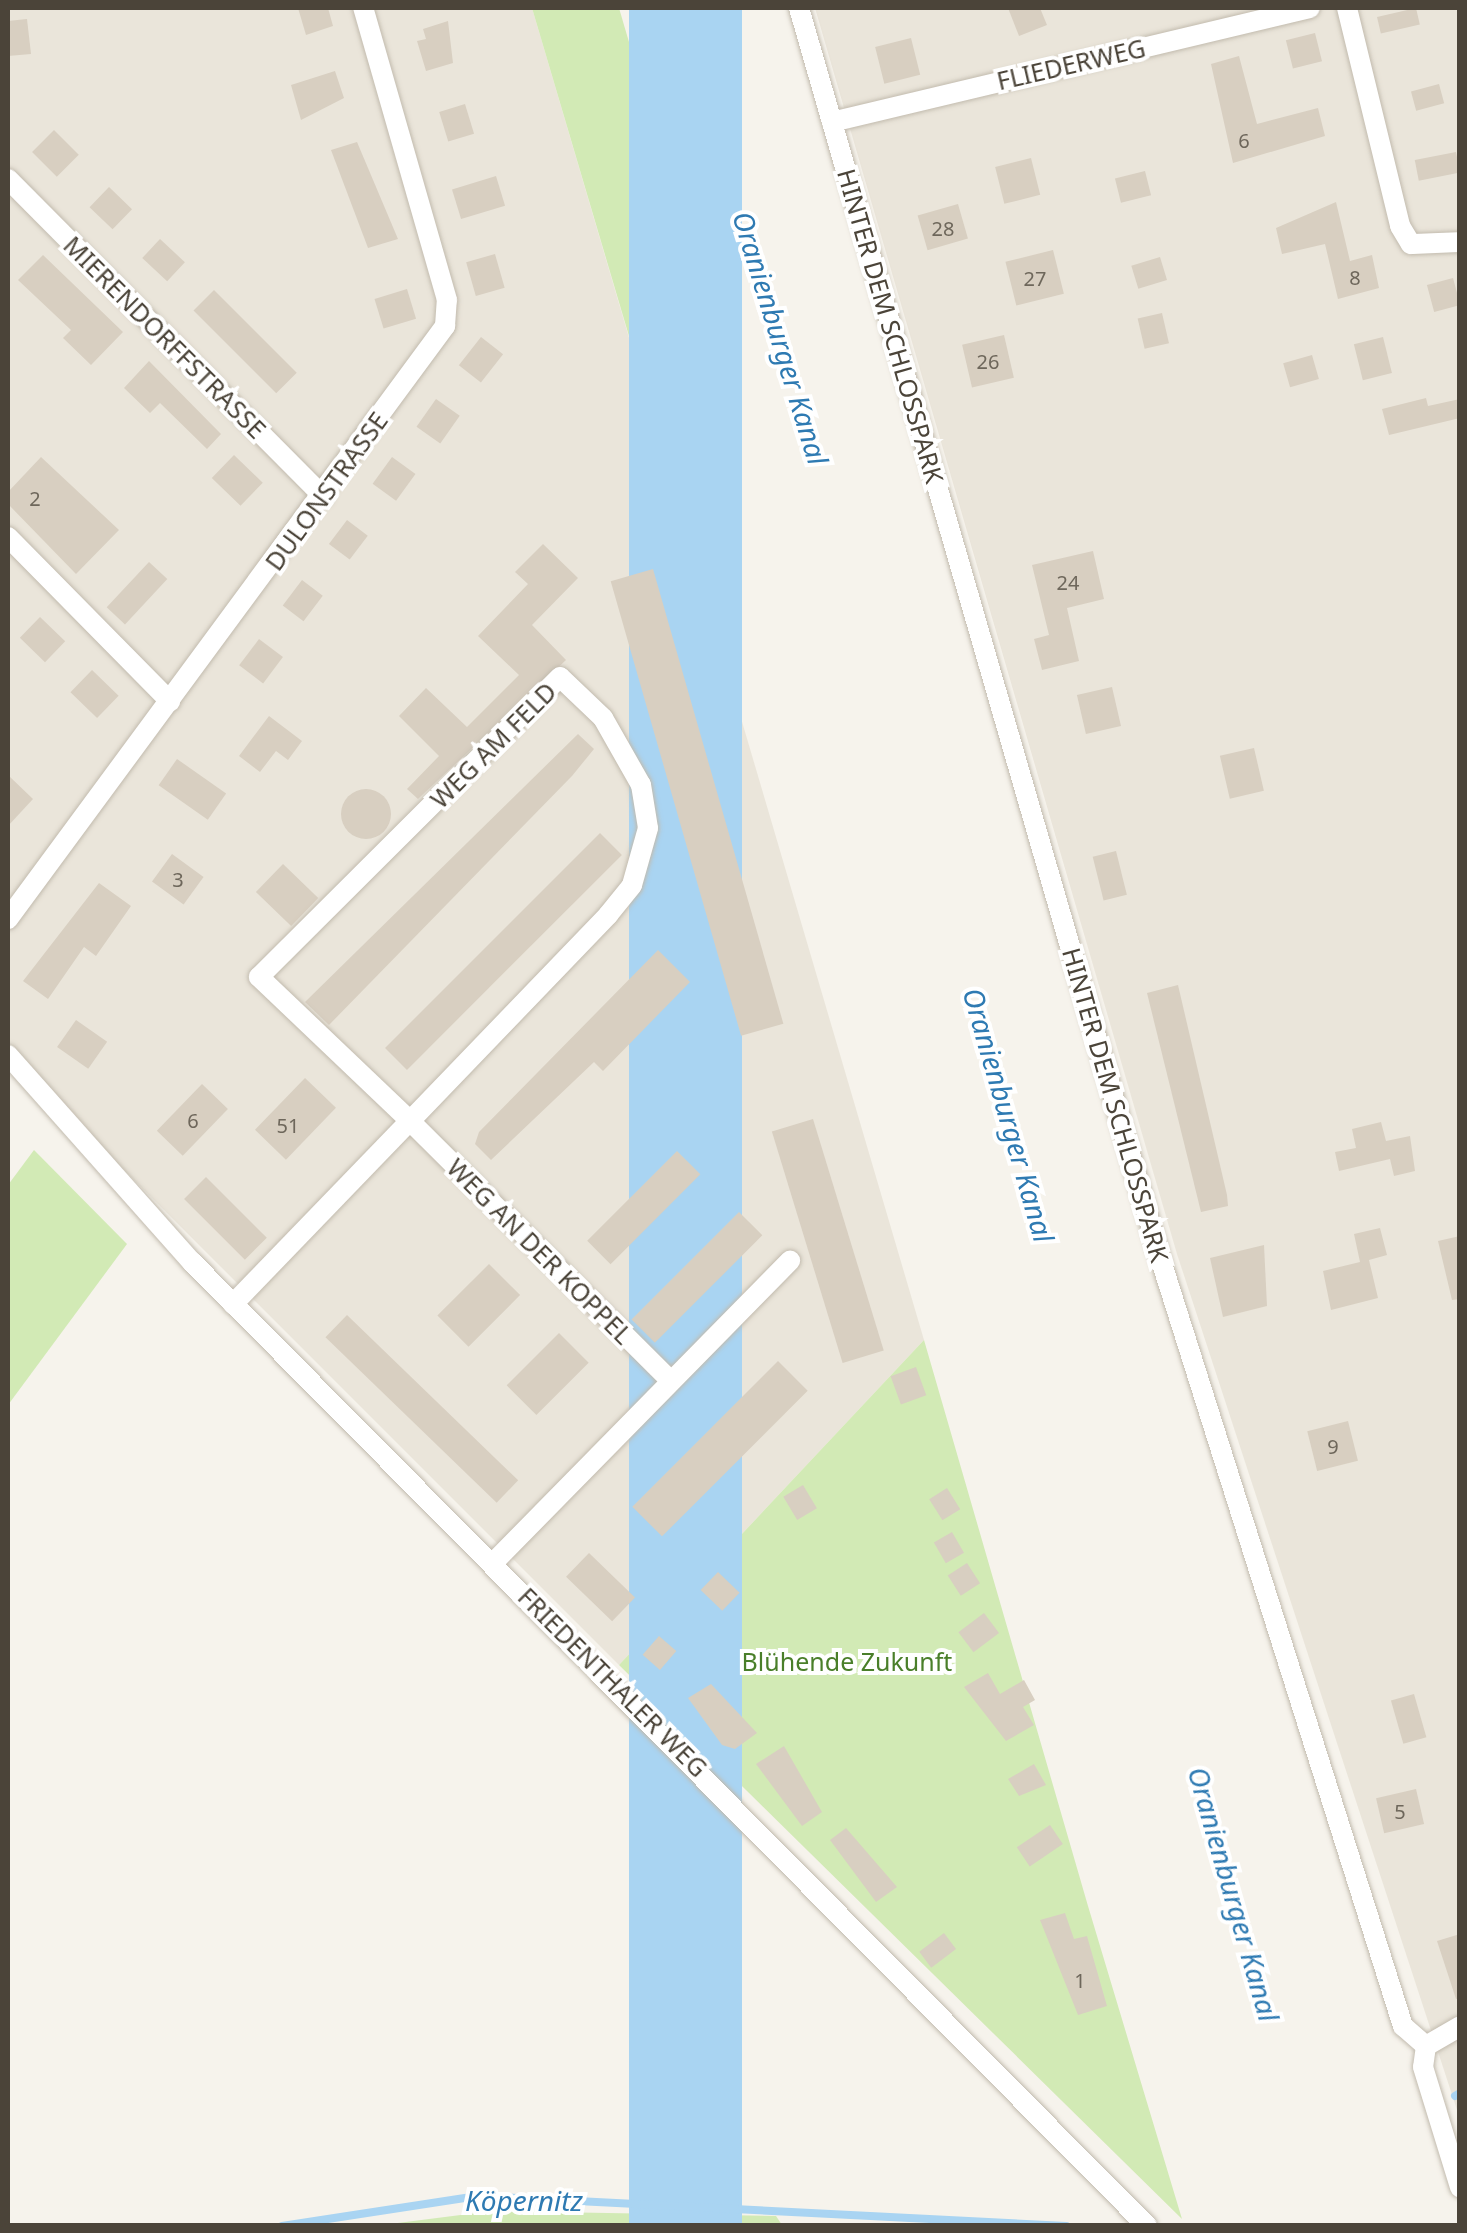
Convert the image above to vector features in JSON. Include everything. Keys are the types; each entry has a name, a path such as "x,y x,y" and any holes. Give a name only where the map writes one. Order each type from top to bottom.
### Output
{"street":[{"name":"DULONSTRASSE","path":"8,919 445,326 447,300 363,8"},
{"name":"HINTER DEM SCHLOSSPARK","path":"799,8 1158,1251 1403,2026 1426,2046"},
{"name":"FLIEDERWEG","path":"832,122 1310,8"},
{"path":"1347,8 1400,226 1411,244 1460,242"},
{"name":"MIERENDORFFSTRASSE","path":"8,179 323,496"},
{"path":"8,537 170,701"},
{"name":"WEG AM FELD","path":"233,1304 410,1121 608,915 644,860 642,785 602,718 560,678 259,977 410,1121"},
{"name":"FRIEDENTHALER WEG","path":"8,1055 233,1304 1147,2226"},
{"name":"WEG AN DER KOPPEL","path":"410,1121 671,1381"},
{"path":"493,1563 790,1261"},
{"path":"1460,2026 1426,2046 1423,2066 1460,2186"}],"shaded area":[{"path":"8,8 532,8 924,1340 619,1665 8,1054"},
{"path":"815,8 1459,8 1459,2116 1177,1254"}],"green space":[{"path":"532,8 619,8 695,267 634,353"},
{"path":"34,1150 127,1244 8,1405 8,1185"},
{"name":"Blühende Zukunft","path":"924,1340 1088,1906 1182,2219 619,1665"},
{"path":"492,2211 776,2216 782,2225 382,2225"}],"water":[{"path":"629,8 742,8 742,2226 629,2226"}],"building":[{"path":"298,8 328,8 333,26 306,35"},
{"path":"1008,8 1040,8 1047,25 1019,36"},
{"path":"1416,8 1420,25 1381,34 1377,17"},
{"path":"27,19 31,54 8,56 8,21"},
{"path":"448,21 453,63 426,71 417,41 426,39 423,29"},
{"path":"1315,33 1322,61 1293,68 1286,40"},
{"path":"911,38 920,75 884,84 875,47"},
{"path":"1239,56 1257,124 1318,108 1325,136 1233,163 1211,64"},
{"path":"335,71 344,98 301,120 291,85"},
{"path":"1439,84 1444,103 1416,111 1411,92"},
{"path":"465,104 474,134 448,142 439,112"},
{"path":"54,130 79,155 57,177 32,152"},
{"path":"357,142 398,239 368,248 331,150"},
{"path":"1456,152 1460,173 1419,181 1415,160"},
{"path":"1031,158 1040,195 1004,204 995,167"},
{"path":"1145,171 1151,195 1121,203 1115,178"},
{"path":"496,176 505,206 461,219 452,189"},
{"path":"109,187 132,209 113,229 90,207"},
{"path":"1336,202 1350,261 1372,255 1379,288 1338,299 1325,244 1282,254 1276,228"},
{"path":"958,204 968,239 928,250 918,216"},
{"path":"160,239 185,262 167,281 142,258"},
{"path":"1053,250 1064,294 1016,306 1005,262"},
{"path":"495,254 505,288 476,296 466,262"},
{"path":"43,255 123,332 91,365 63,338 71,330 18,280"},
{"path":"1160,257 1167,280 1138,289 1131,266"},
{"path":"1453,278 1460,305 1434,312 1427,285"},
{"path":"407,289 416,319 384,329 374,299"},
{"path":"214,290 297,373 276,393 193,311"},
{"path":"1162,313 1169,343 1145,349 1138,319"},
{"path":"1004,335 1014,378 972,388 962,345"},
{"path":"481,337 503,354 481,383 459,365"},
{"path":"1383,337 1392,373 1363,380 1354,344"},
{"path":"1312,355 1319,379 1290,387 1283,363"},
{"path":"149,361 221,434 207,449 160,403 150,413 124,388"},
{"path":"1426,398 1428,406 1460,399 1460,418 1389,435 1382,409"},
{"path":"436,399 460,416 440,443 416,427"},
{"path":"234,455 263,483 241,506 212,478"},
{"path":"41,457 119,530 76,574 8,504 8,492"},
{"path":"392,457 415,474 396,501 373,484"},
{"path":"347,520 368,536 350,560 329,544"},
{"path":"543,544 578,578 532,625 566,660 418,799 407,789 439,756 399,716 426,688 467,727 519,675 478,636 528,584 515,572"},
{"path":"1093,551 1104,599 1067,608 1079,661 1042,670 1034,639 1049,635 1032,565"},
{"path":"149,562 167,579 125,624 107,607"},
{"path":"653,569 783,1024 741,1036 611,581"},
{"path":"302,580 323,596 304,621 283,606"},
{"path":"40,617 65,641 45,662 20,638"},
{"path":"259,639 283,657 263,683 239,665"},
{"path":"92,670 119,696 97,718 70,692"},
{"path":"1112,687 1121,726 1086,734 1077,695"},
{"path":"269,716 302,741 288,760 276,751 260,772 239,756"},
{"path":"578,734 594,749 572,776 329,1025 305,1002"},
{"path":"1254,748 1264,791 1230,799 1220,756"},
{"path":"177,759 226,793 208,820 159,785"},
{"path":"8,775 33,799 8,826"},
{"path":"366,789 383,797 391,814 383,831 366,839 349,831 341,814 349,797"},
{"path":"600,833 622,855 407,1070 385,1048"},
{"path":"1116,851 1127,895 1104,900 1093,857"},
{"path":"172,854 204,877 184,904 152,882"},
{"path":"283,864 318,898 291,926 256,892"},
{"path":"99,883 131,906 96,956 84,947 48,999 23,981"},
{"path":"658,950 690,982 603,1071 594,1062 491,1160 475,1144 479,1132"},
{"path":"1178,985 1227,1195 1228,1206 1201,1212 1147,993"},
{"path":"76,1020 107,1042 88,1069 57,1047"},
{"path":"305,1078 336,1108 286,1160 255,1130"},
{"path":"202,1084 228,1109 183,1156 157,1131"},
{"path":"813,1119 884,1350 843,1363 772,1132"},
{"path":"1381,1122 1386,1141 1410,1136 1415,1171 1394,1176 1390,1159 1339,1171 1335,1152 1356,1148 1352,1129"},
{"path":"677,1151 700,1174 611,1264 587,1241"},
{"path":"206,1177 267,1238 245,1260 184,1199"},
{"path":"739,1212 762,1235 655,1343 632,1319"},
{"path":"1380,1228 1387,1255 1369,1260 1378,1298 1331,1310 1323,1271 1360,1262 1354,1234"},
{"path":"1460,1236 1460,1299 1452,1300 1438,1241"},
{"path":"1264,1245 1267,1306 1223,1317 1210,1258"},
{"path":"489,1264 520,1295 468,1347 437,1316"},
{"path":"347,1315 518,1480 497,1503 325,1337"},
{"path":"559,1333 589,1363 536,1415 507,1385"},
{"path":"778,1361 808,1391 662,1536 632,1507"},
{"path":"916,1367 926,1395 901,1404 891,1376"},
{"path":"1348,1421 1358,1461 1317,1471 1307,1431"},
{"path":"803,1485 817,1508 797,1520 783,1497"},
{"path":"947,1488 960,1509 942,1520 929,1499"},
{"path":"952,1532 964,1553 946,1563 934,1542"},
{"path":"589,1553 635,1597 612,1621 566,1577"},
{"path":"967,1563 980,1583 961,1596 948,1576"},
{"path":"718,1572 740,1593 722,1611 701,1590"},
{"path":"984,1613 999,1633 973,1652 958,1632"},
{"path":"659,1636 676,1651 660,1670 643,1655"},
{"path":"988,1673 1000,1694 1024,1680 1035,1700 1023,1707 1034,1725 1006,1741 964,1687"},
{"path":"711,1684 757,1733 735,1749 722,1745 688,1698"},
{"path":"1414,1694 1426,1737 1403,1744 1391,1701"},
{"path":"784,1746 822,1812 802,1826 756,1764"},
{"path":"1034,1764 1046,1785 1019,1796 1008,1779"},
{"path":"1416,1789 1424,1824 1384,1833 1376,1798"},
{"path":"1050,1825 1063,1844 1030,1866 1017,1847"},
{"path":"846,1828 897,1887 876,1902 830,1840"},
{"path":"1065,1913 1074,1939 1087,1936 1107,2006 1078,2015 1040,1920"},
{"path":"944,1933 956,1949 931,1968 919,1952"},
{"path":"1460,1934 1460,1998 1456,1999 1437,1941"}],"waterway":[{"name":"Köpernitz","path":"1455,2096 1460,2093"},
{"name":"Köpernitz","path":"282,2226 478,2196 1066,2226"}],"water label":[{"name":"Oranienburger Kanal","path":"781,338"},
{"name":"Oranienburger Kanal","path":"1009,1115"},
{"name":"Oranienburger Kanal","path":"1234,1894"}]}
